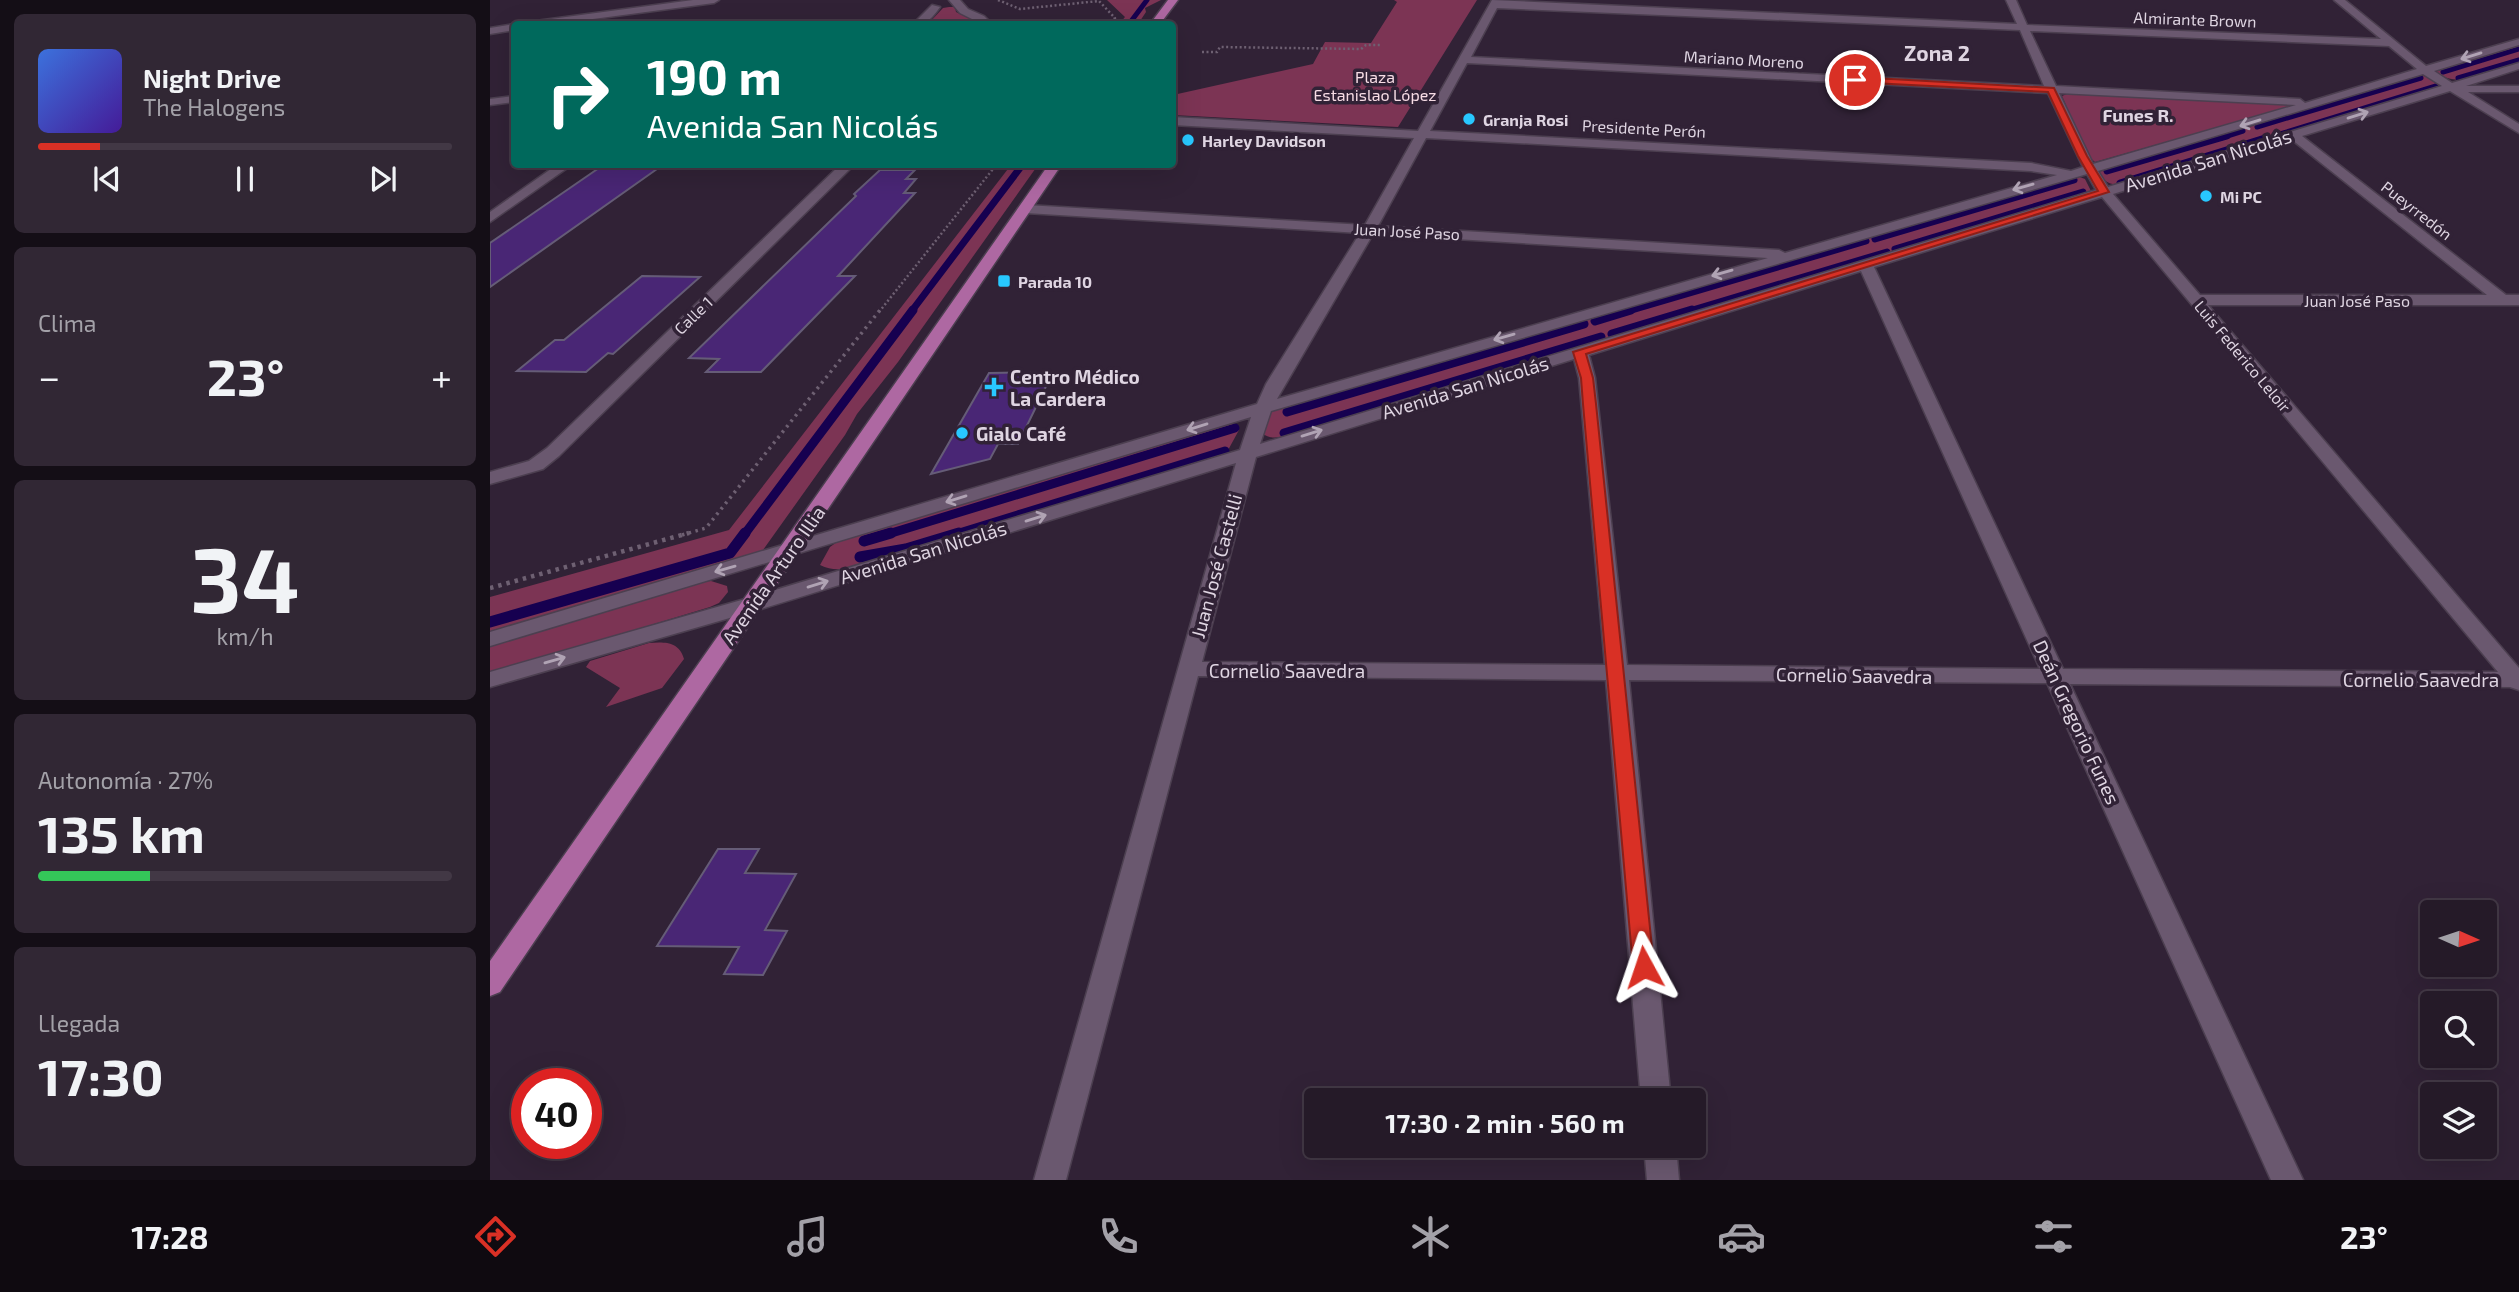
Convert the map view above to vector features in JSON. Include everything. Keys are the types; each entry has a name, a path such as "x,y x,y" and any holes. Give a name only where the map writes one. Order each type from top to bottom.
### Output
{"main road":[{"path":"1157,21 1173,0"},
{"name":"Avenida Arturo Illia","path":"490,984 1053,168"}],"street":[{"path":"558,21 713,0"},
{"path":"922,21 927,18 932,4 970,0"},
{"name":"Luis Federico Leloir","path":"2011,0 2051,90 2089,168 2104,192 2518,681"},
{"path":"2339,0 2449,89 2519,129"},
{"path":"956,1 962,11 983,21"},
{"name":"Almirante Brown","path":"1495,3 2391,43"},
{"name":"Juan José Castelli","path":"1050,1180 1247,453 1263,408 1370,229 1495,3"},
{"path":"490,31 511,28"},
{"name":"Avenida San Nicolás","path":"490,639 1263,408 2519,42"},
{"name":"Mariano Moreno","path":"1464,60 2316,103"},
{"name":"Avenida San Nicolás","path":"490,680 753,604 2449,89 2519,65"},
{"path":"2449,89 2519,89"},
{"path":"490,102 511,99"},
{"name":"Presidente Perón","path":"1176,121 2031,167 2072,173"},
{"name":"Pueyrredón","path":"2293,135 2511,300 2519,313"},
{"path":"490,218 561,168"},
{"name":"Calle 1","path":"490,478 536,465 560,445 845,168"},
{"name":"Juan José Paso","path":"1026,209 1749,250 1788,255"},
{"name":"Deán Gregorio Funes","path":"1866,265 2287,1180"},
{"name":"Juan José Paso","path":"2195,300 2511,300"},
{"path":"1580,352 1587,378 1617,673 1655,1088"},
{"name":"Cornelio Saavedra","path":"1188,669 2518,681"},
{"path":"1661,1158 1663,1180"}],"path":[{"path":"998,0 1020,9 1099,1 1115,18 1112,21"},
{"path":"1202,52 1217,52 1220,47 1361,49 1366,44 1381,45"},
{"path":"490,588 706,528 994,168"}],"green space":[{"path":"1107,0 1161,0 1145,8 1146,12 1140,21 1122,21 1125,17"},
{"name":"Plaza Estanislao López","path":"1394,0 1477,0 1398,127 1176,115 1176,94 1313,64 1325,42 1371,43 1397,2"},
{"path":"955,7 956,12 975,21 931,21 943,8"},
{"path":"2519,45 2519,63 2487,74 2456,79 2435,73 2440,69"},
{"path":"2426,76 2441,86 2128,182 2110,183 2098,172 2104,167 2414,77"},
{"path":"2067,94 2297,105 2095,162 2088,156 2062,96"},
{"path":"1009,168 1036,168 898,362 857,414 763,550 490,633 490,597 729,530"},
{"path":"2077,176 2085,179 2091,191 1296,433 1275,438 1263,434 1267,416 1274,410"},
{"path":"1223,423 1238,425 1239,430 1227,452 864,564 837,569 820,565 830,547 841,539"},
{"path":"711,581 727,586 728,592 719,603 710,607 490,674 490,644 699,582"},
{"path":"649,643 675,646 684,659 662,688 606,707 620,688 586,667 590,661"}],"building":[{"path":"599,168 657,169 490,287 490,243"},
{"path":"880,170 915,170 906,179 916,179 904,193 915,193 838,276 855,276 761,372 706,372 719,359 689,358 856,196 854,194"},
{"path":"642,276 700,277 613,354 608,353 586,372 517,371 555,340 564,340"},
{"path":"1053,372 1018,444 998,444 990,459 931,474 989,373"},
{"path":"718,849 759,849 745,873 796,874 765,930 787,931 763,975 724,974 739,947 657,946"}],"waterway":[{"path":"1131,21 1147,0"},
{"path":"2443,72 2519,49"},
{"path":"2458,78 2519,60"},
{"path":"2257,127 2421,78"},
{"path":"2277,135 2436,86"},
{"path":"2221,138 2243,131"},
{"path":"2107,171 2227,136"},
{"path":"2120,183 2265,138"},
{"path":"911,312 1020,168"},
{"path":"1875,239 2074,180"},
{"path":"1895,249 2083,192"},
{"path":"1625,312 1866,241"},
{"path":"1686,312 1887,252"},
{"path":"744,535 913,310"},
{"path":"1595,321 1631,310"},
{"path":"1612,334 1692,310"},
{"path":"1287,412 1584,324"},
{"path":"1284,433 1601,337"},
{"path":"885,535 1235,428"},
{"path":"953,535 1225,451"},
{"path":"490,622 730,553 745,533"},
{"path":"864,541 891,533"},
{"path":"860,557 906,549 959,533"}],"place":[{"name":"Granja Rosi","path":"1469,119"},
{"name":"Harley Davidson","path":"1188,140"},
{"name":"Mi PC","path":"2206,196"},
{"name":"Parada 10","path":"1004,281"},
{"name":"Centro Médico La Cardera","path":"994,387"},
{"name":"Gialo Café","path":"962,433"}],"district":[{"name":"Zona 2","path":"1937,52"},
{"name":"Funes R.","path":"2138,115"}],"route":[{"path":"1644,967 1590,404 1580,352 2104,192 2082,156 2051,90 1855,80"}]}
